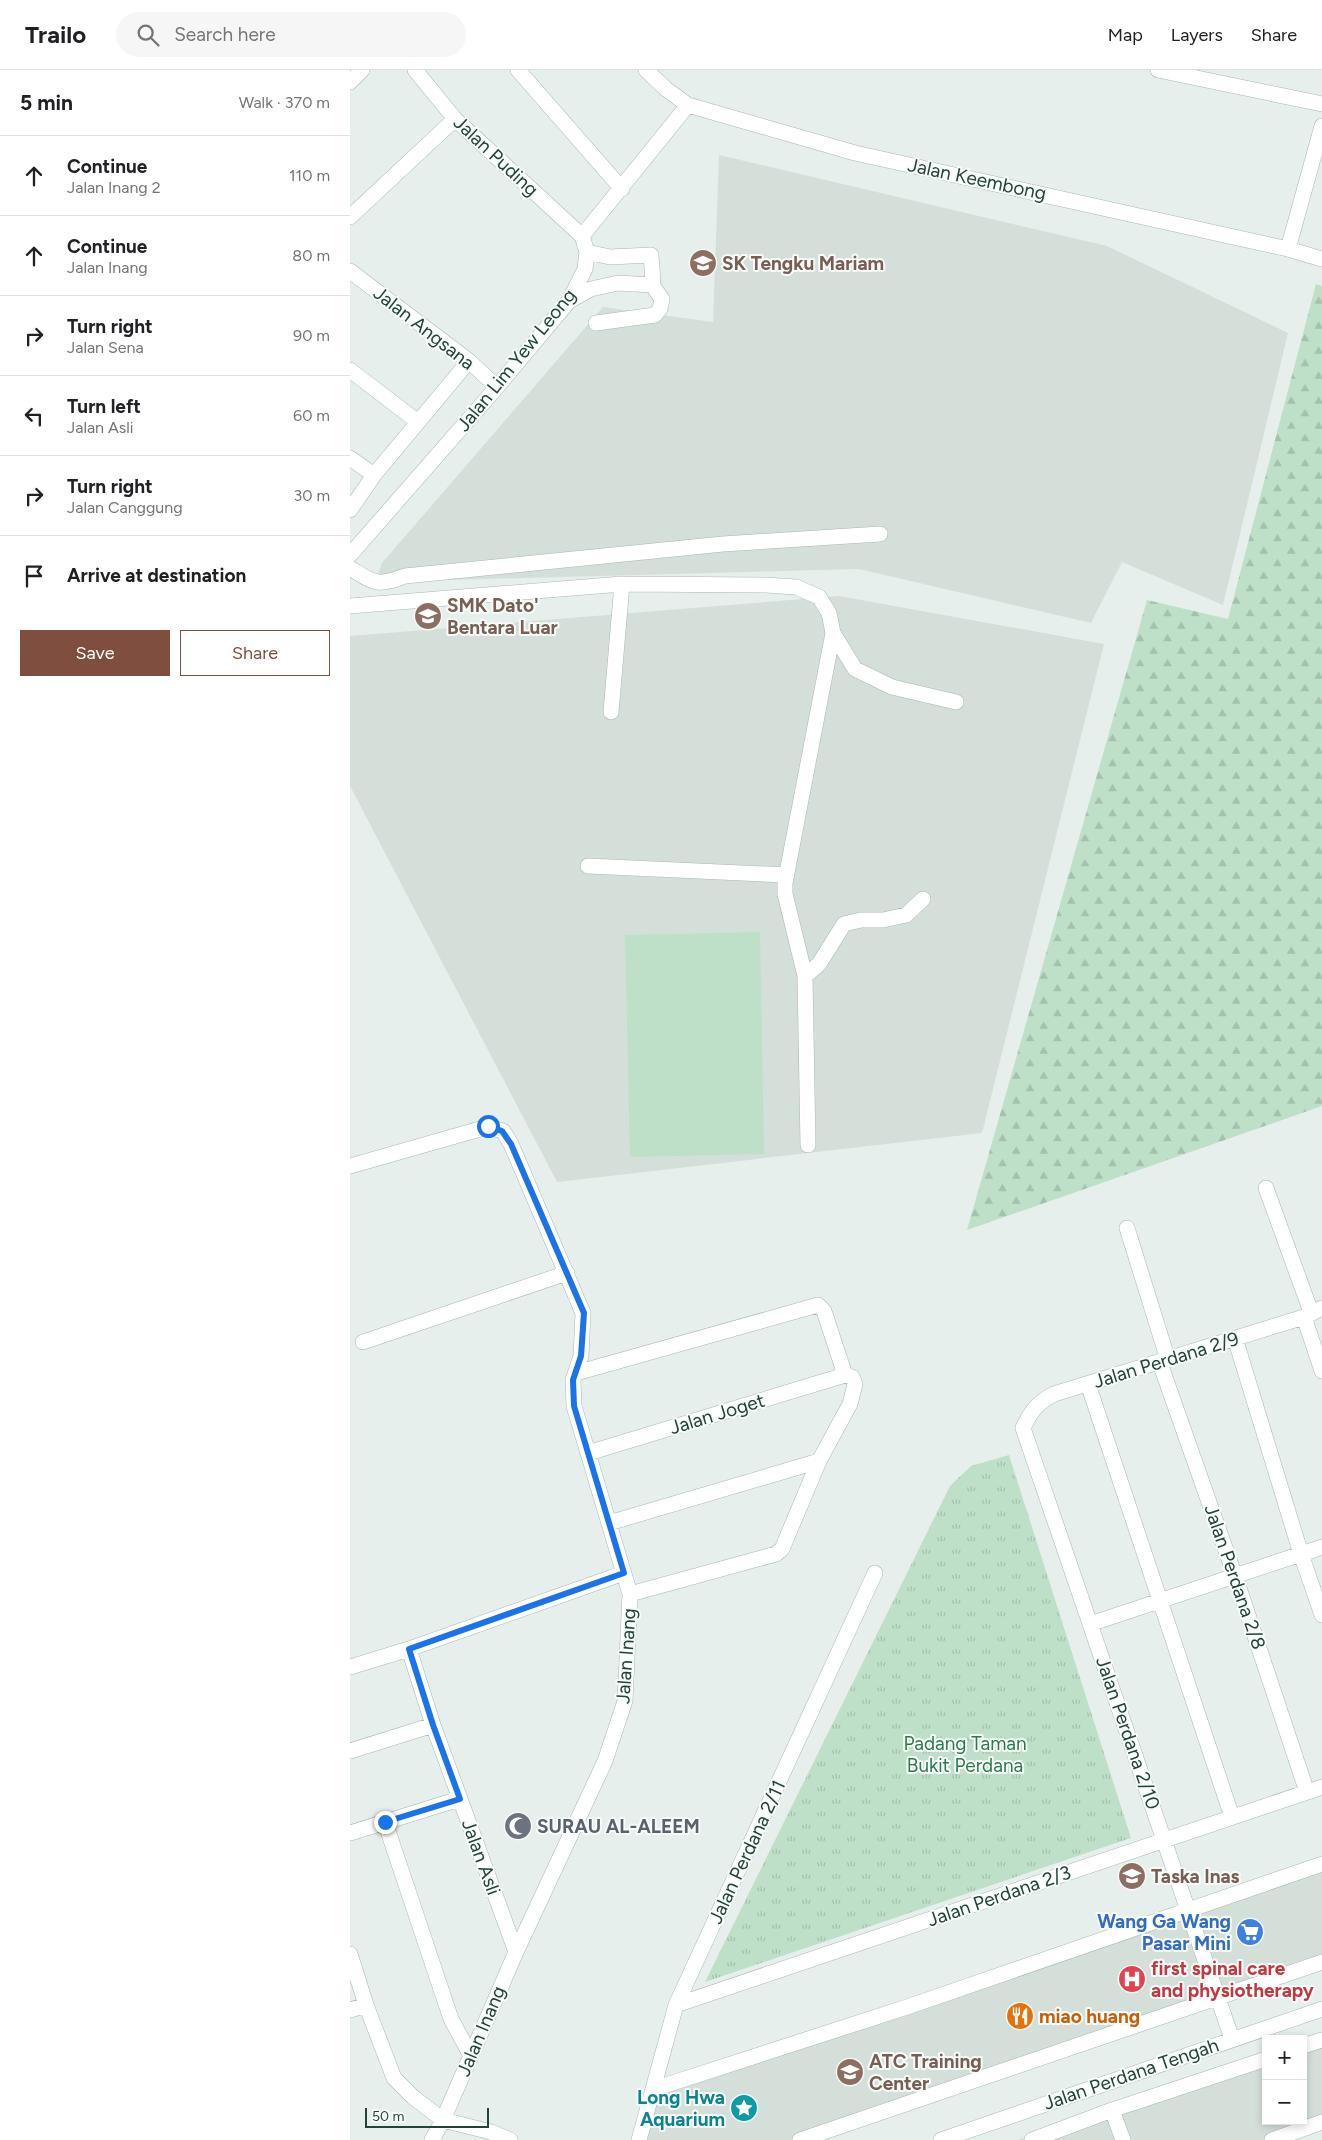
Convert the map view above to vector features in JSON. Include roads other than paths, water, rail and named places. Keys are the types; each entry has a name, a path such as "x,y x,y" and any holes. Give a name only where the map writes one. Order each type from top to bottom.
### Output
{"street":[{"path":"350,82 362,70"},
{"name":"Jalan Puding","path":"415,70 455,119 582,236"},
{"path":"518,70 622,189"},
{"name":"Jalan Keembong","path":"646,70 688,106 855,153 1322,258"},
{"path":"1158,70 1322,104"},
{"path":"652,285 654,282 651,255 610,257 587,252 582,236 688,106"},
{"path":"350,217 455,119"},
{"path":"1288,249 1322,126"},
{"name":"Jalan Lim Yew Leong","path":"350,554 497,387 569,301 585,269 587,252"},
{"name":"Jalan Angsana","path":"350,271 469,362 497,387"},
{"path":"569,301 591,289 618,283 652,285"},
{"path":"596,323 655,315 660,309 662,299 652,285"},
{"path":"350,510 374,475 469,362"},
{"path":"350,370 418,422"},
{"path":"350,458 374,475"},
{"path":"350,568 375,583 384,583 405,576 723,544 880,534"},
{"path":"612,712 622,584"},
{"path":"350,606 622,584 796,587 819,597 829,613 833,624 833,633 785,894 805,976 808,1145"},
{"path":"833,633 855,669 892,687 956,702"},
{"path":"588,866 787,875"},
{"path":"805,976 819,964 844,924 861,920 883,920 906,915 923,899"},
{"name":"Jalan Inang","path":"350,1166 488,1126 502,1131 511,1144 584,1313 581,1356 575,1377 574,1406 630,1594 625,1701 618,1728 605,1761 516,1952 443,2120 432,2140"},
{"path":"1266,1188 1312,1312 1322,1371"},
{"name":"Jalan Perdana 2/8","path":"1127,1228 1164,1362 1307,1792"},
{"path":"363,1342 567,1274"},
{"path":"575,1377 818,1305 824,1310 845,1375 852,1376 855,1384 850,1404 819,1460 782,1549 776,1554 630,1594"},
{"name":"Jalan Perdana 2/9","path":"1023,1428 1030,1412 1040,1401 1054,1394 1164,1362 1312,1312"},
{"path":"1234,1338 1301,1554 1322,1615"},
{"name":"Jalan Joget","path":"588,1453 845,1375"},
{"path":"1088,1384 1232,1817"},
{"name":"Jalan Perdana 2/10","path":"1023,1428 1232,2038"},
{"path":"609,1523 819,1460"},
{"path":"1090,1624 1322,1547"},
{"path":"350,1667 409,1649 624,1573"},
{"name":"Jalan Perdana 2/11","path":"639,2140 654,2094 676,2005 875,1573"},
{"name":"Jalan Asli","path":"409,1649 433,1725 516,1952"},
{"path":"350,1751 433,1725"},
{"name":"Jalan Perdana 2/3","path":"676,2005 1322,1787"},
{"path":"350,1833 460,1799"},
{"path":"385,1822 451,2019 471,2056"},
{"path":"654,2094 663,2086 907,2007 1322,1864"},
{"path":"350,1954 366,2005 394,2078 413,2097 443,2120 491,2132 510,2140"},
{"path":"800,2140 1322,1962"},
{"path":"350,2010 366,2005"},
{"name":"Jalan Perdana Tengah","path":"942,2140 1232,2038 1322,2009"},
{"path":"1307,2045 1322,2040"},
{"path":"1032,2140 1112,2110 1262,2060"},
{"path":"1112,2110 1123,2140"},
{"path":"1272,2140 1322,2122"}],"place":[{"name":"SK Tengku Mariam","path":"703,263"},
{"name":"SMK Dato' Bentara Luar","path":"428,616"},
{"name":"SURAU AL-ALEEM","path":"518,1826"},
{"name":"Taska Inas","path":"1132,1876"},
{"name":"Wang Ga Wang Pasar Mini","path":"1250,1932"},
{"name":"first spinal care and physiotherapy","path":"1132,1979"},
{"name":"miao huang","path":"1020,2016"},
{"name":"ATC Training Center","path":"850,2072"},
{"name":"Long Hwa Aquarium","path":"744,2108"}],"park label":[{"name":"Padang Taman Bukit Perdana","path":"965,1754"}]}
